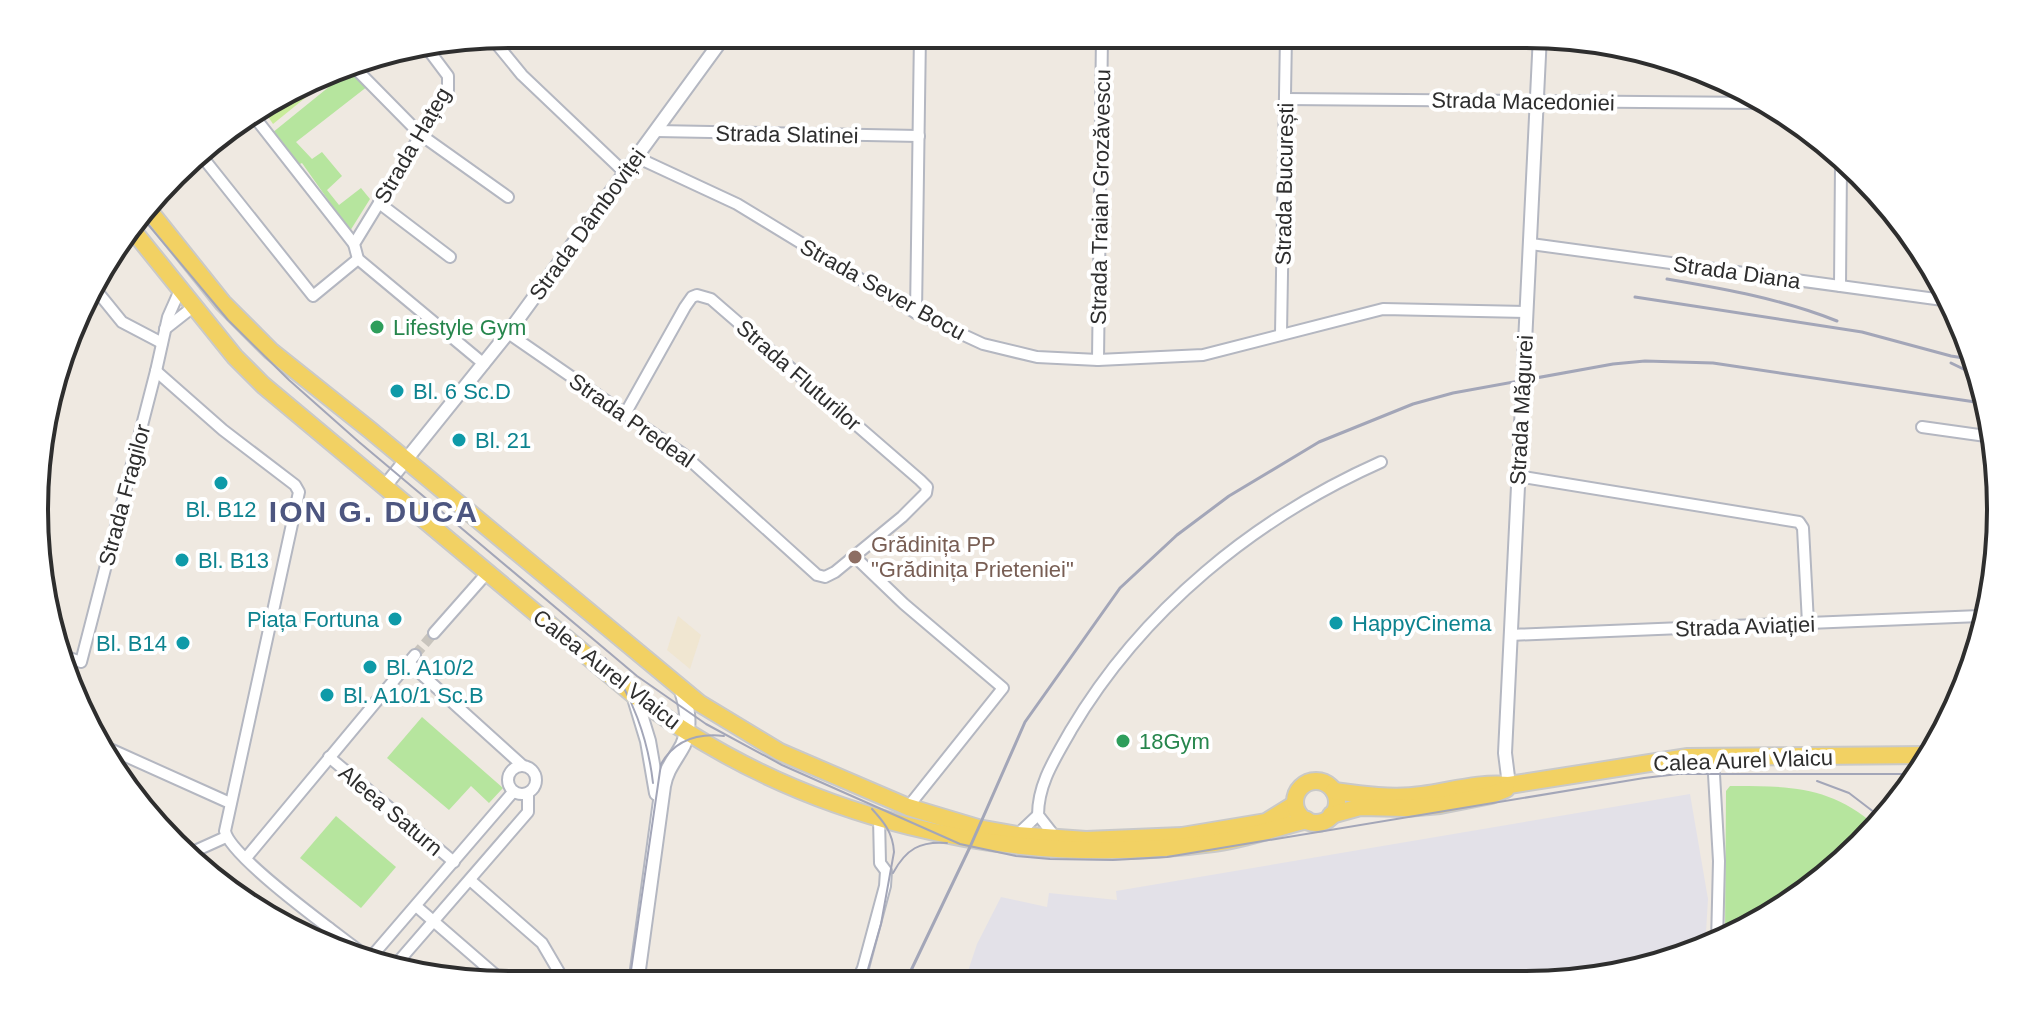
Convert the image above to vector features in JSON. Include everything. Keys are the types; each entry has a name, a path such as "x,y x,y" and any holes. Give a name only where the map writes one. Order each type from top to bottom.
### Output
{"main road":[{"name":"Calea Aurel Vlaicu","path":"154,216 223,303 271,351 681,688 713,713 780,752 908,807 978,828 1017,835 1057,839 1154,838 1237,829 1266,822 1295,804 1298,790 1311,782 1322,782 1334,791 1409,796 1492,784 1509,785 1653,761 1713,757 1916,755"},
{"name":"Calea Aurel Vlaicu","path":"138,236 193,307 256,379 634,695 687,732 780,783 822,801 879,818 1018,848 1088,851 1155,849 1246,838 1307,820 1318,822 1360,807 1440,805 1502,792 1509,785"},
{"path":"638,971 659,805 668,767 687,732 686,705 681,688"},
{"path":"634,695 648,741 659,805"},
{"path":"1331,815 1337,804 1334,791"},
{"path":"1295,804 1299,814 1307,820"}],"street":[{"path":"502,48 522,75 624,172"},
{"name":"Strada Dâmboviței","path":"385,486 508,333 716,48"},
{"path":"916,313 920,48"},
{"name":"Strada Traian Grozăvescu","path":"1098,360 1102,48"},
{"name":"Strada București","path":"1281,334 1286,48"},
{"name":"Strada Măgurei","path":"1509,785 1505,753 1540,48"},
{"name":"Strada Hațeg","path":"354,244 444,98 449,80 432,55"},
{"path":"359,73 421,135 508,197"},
{"name":"Strada Macedoniei","path":"1285,99 1743,103"},
{"path":"259,122 354,244 358,259 484,364"},
{"name":"Strada Slatinei","path":"656,131 919,136"},
{"name":"Strada Sever Bocu","path":"636,157 737,204 916,313 983,344 1011,352 1053,359 1098,360 1213,354 1383,309 1526,312"},
{"path":"206,162 313,296 358,259"},
{"path":"1840,286 1841,173"},
{"path":"379,203 450,257"},
{"name":"Strada Diana","path":"1531,244 1936,299"},
{"name":"Strada Fragilor","path":"72,659 81,662 165,329 180,290"},
{"name":"Strada Fluturilor","path":"625,414 692,297 703,295 711,299 925,484 925,495 902,517 855,557 823,577"},
{"path":"101,296 122,322 162,343"},
{"path":"165,329 193,307"},
{"name":"Strada Predeal","path":"508,333 683,454 813,573 823,577"},
{"path":"156,371 223,430 295,485 299,492 230,803 226,837"},
{"path":"1922,427 1981,435"},
{"path":"1057,839 1038,815 1041,789 1076,723 1123,657 1209,569 1260,529 1316,494 1381,462"},
{"path":"1517,476 1799,522 1803,528 1808,623"},
{"path":"855,557 904,604 1003,688 908,807"},
{"path":"434,633 487,573"},
{"name":"Strada Aviației","path":"1510,635 1974,616"},
{"name":"Aleea Saturn","path":"246,858 412,659 523,766"},
{"path":"118,753 230,803"},
{"name":"Aleea Saturn","path":"329,757 454,862"},
{"path":"1713,757 1719,861 1717,929"},
{"path":"523,766 531,769 536,776 536,785 528,793 519,794 513,792 508,784 508,775 514,768 523,766"},
{"name":"Aleea Saturn","path":"376,951 513,792"},
{"path":"402,958 528,812 528,793"},
{"path":"1017,835 1038,815"},
{"path":"862,971 882,898 886,871 880,863 879,818"},
{"path":"226,837 246,858 347,941"},
{"path":"198,850 226,837"},
{"path":"470,880 542,943 558,971"},
{"path":"416,906 490,970"},
{"path":"325,932 329,928"}],"shaded area":[{"path":"678,616 701,635 690,669 667,650"},
{"path":"1690,794 1708,899 1706,934 1674,947 1616,962 1556,970 968,971 977,944 1001,897 1047,907 1049,893 1117,900 1116,891"}],"green space":[{"path":"356,74 368,86 296,142 312,159 322,152 342,176 327,190 339,205 361,188 370,199 350,231 302,163 298,165 272,133 334,82"},
{"path":"311,93 273,124 268,117"},
{"path":"422,717 503,788 489,803 471,786 449,810 387,758"},
{"path":"1730,786 1770,786 1807,791 1842,802 1867,819 1806,876 1725,925 1726,791"},
{"path":"336,816 396,867 361,908 300,858"}],"tunnel":[{"path":"415,655 434,633"}],"tram line":[{"path":"147,224 228,320 289,380 637,676 706,724 782,765 960,844 1016,856 1050,859 1167,857 1678,774 1903,774"},
{"path":"605,658 637,718 653,783"},
{"path":"631,971 661,764 673,749 688,740 724,736"},
{"path":"1817,781 1849,793 1874,812"},
{"path":"867,971 881,924 894,852 887,828 872,809"},
{"path":"893,873 903,858 915,848 929,843 947,843"}],"railway":[{"path":"1667,279 1774,301 1837,321"},
{"path":"1635,297 1862,332 1962,358"},
{"path":"911,971 1025,722 1120,588 1177,535 1229,496 1319,442 1413,404 1453,393 1645,361 1713,363 1974,402"},
{"path":"1951,363 1965,370"}],"place":[{"name":"Lifestyle Gym","path":"377,327"},
{"name":"Bl. 6 Sc.D","path":"397,391"},
{"name":"Bl. 21","path":"459,440"},
{"name":"Bl. B12","path":"221,483"},
{"name":"Grădinița PP \"Grădinița Prieteniei\"","path":"855,557"},
{"name":"Bl. B13","path":"182,560"},
{"name":"Piața Fortuna","path":"395,619"},
{"name":"HappyCinema","path":"1336,623"},
{"name":"Bl. B14","path":"183,643"},
{"name":"Bl. A10/2","path":"370,667"},
{"name":"Bl. A10/1 Sc.B","path":"327,695"},
{"name":"18Gym","path":"1123,741"}],"district":[{"name":"ION G. DUCA","path":"374,512"}]}
